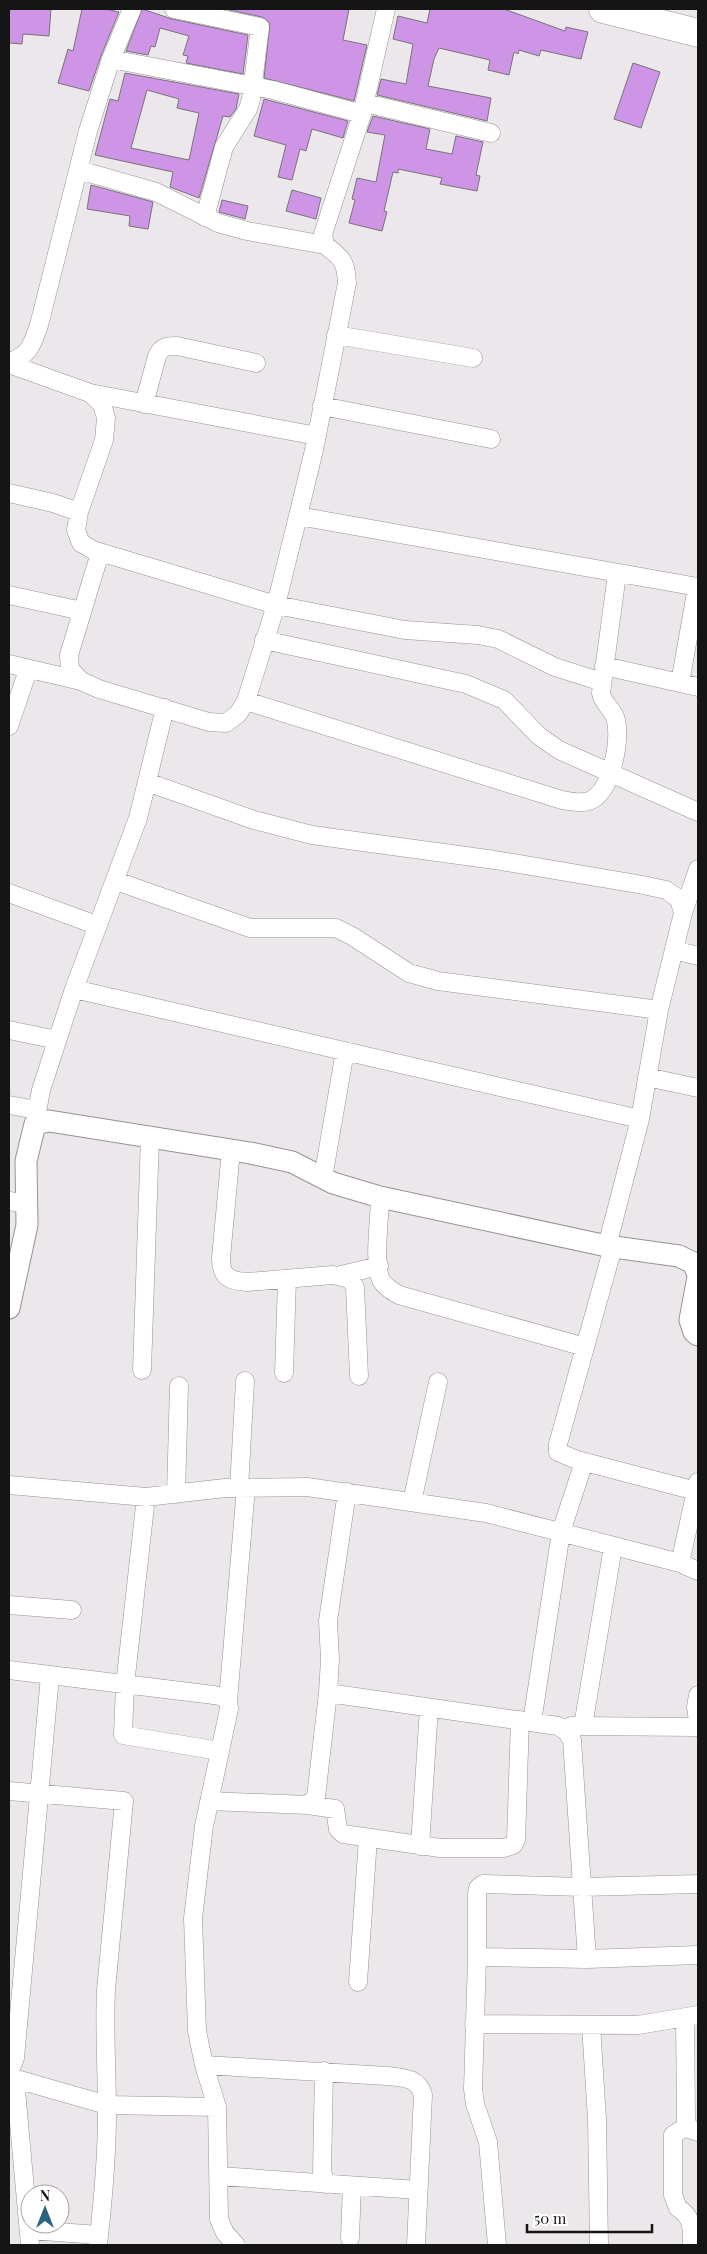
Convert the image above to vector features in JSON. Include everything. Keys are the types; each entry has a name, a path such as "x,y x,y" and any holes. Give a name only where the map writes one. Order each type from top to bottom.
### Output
{"main road":[{"path":"603,9 698,34"}],"street":[{"path":"9,363 21,358 31,348 39,325 88,131 111,59 132,9"},
{"path":"174,9 254,24 260,28 248,109 224,146 204,217"},
{"path":"324,245 323,234 327,218 363,109 386,9"},
{"path":"111,59 491,133"},
{"path":"9,664 81,681 209,722 226,723 238,714 246,701 276,604 317,436 347,283 346,265 338,254 324,245 246,231 204,217 156,192 79,170"},
{"path":"336,335 473,358"},
{"path":"144,404 157,356 160,350 166,346 177,346 256,363"},
{"path":"9,363 90,393 317,436"},
{"path":"90,393 102,404 106,418 104,440 79,512 76,530 81,544 100,554 276,604 405,630 478,635 498,639 555,667 680,683 698,688"},
{"path":"322,406 491,439"},
{"path":"9,493 53,503 79,512"},
{"path":"298,516 698,587 680,683"},
{"path":"81,681 70,670 69,655 100,554"},
{"path":"246,701 562,800 578,802 596,797 612,773 617,725 615,717 603,702 603,674 617,574"},
{"path":"9,595 82,611"},
{"path":"264,640 466,684 488,692 504,700 539,736 559,750 698,812"},
{"path":"9,726 12,706 28,670"},
{"path":"9,1308 27,1225 19,1202 41,1090 96,925 116,881 138,818 165,708"},
{"path":"147,782 254,820 312,835 495,860 658,889 680,899 683,913"},
{"path":"680,1563 697,1486 584,1462 558,1452 558,1444 585,1347 640,1119 659,1010 683,913 698,869"},
{"path":"116,881 250,928 336,928 352,936 409,973 438,981 659,1010"},
{"path":"9,893 96,925"},
{"path":"674,950 698,956"},
{"path":"74,989 640,1119"},
{"path":"9,1030 57,1040"},
{"path":"323,1178 345,1051"},
{"path":"647,1077 698,1088"},
{"path":"9,1105 36,1117 49,1120 292,1162 323,1178 380,1198 610,1246 679,1256 697,1269 690,1320 694,1332 698,1335"},
{"path":"142,1370 150,1138"},
{"path":"231,1150 220,1258 220,1268 224,1276 233,1281 247,1282 341,1275 379,1266"},
{"path":"380,1198 379,1266 381,1280 388,1288 399,1295 585,1347"},
{"path":"341,1275 350,1279 355,1287 359,1376"},
{"path":"284,1373 287,1279"},
{"path":"236,2245 225,2233 219,2219 220,2176 217,2107 204,2065 197,2031 194,1918 195,1892 209,1801 220,1752 228,1701 242,1487 245,1381"},
{"path":"412,1502 438,1382"},
{"path":"176,1494 178,1386"},
{"path":"209,1801 332,1807 335,1809 340,1832 420,1846 504,1848 513,1845 516,1840 526,1721 561,1532 584,1462"},
{"path":"9,1485 146,1497 242,1487 307,1487 347,1492 486,1513 680,1563 698,1572"},
{"path":"308,1805 316,1797 328,1694 330,1659 328,1621 347,1492"},
{"path":"146,1497 125,1685 123,1735 220,1752"},
{"path":"583,1726 613,1547"},
{"path":"9,1605 72,1610"},
{"path":"9,1670 224,1696 228,1701"},
{"path":"9,1791 39,1793 124,1801 104,2019 107,2105 105,2189 99,2240 29,2238 11,2077 15,2058 39,1793 50,1676"},
{"path":"328,1694 558,1726 698,1727"},
{"path":"698,1695 696,1707 698,1721"},
{"path":"420,1846 429,1708"},
{"path":"558,1726 566,1731 572,1740 587,1959"},
{"path":"358,1982 368,1838"},
{"path":"496,2245 488,2142 473,2089 478,1888 483,1884 582,1887 698,1884"},
{"path":"477,1958 587,1959 698,1956"},
{"path":"474,2024 638,2026 692,2017 693,2129 673,2134 673,2194 678,2208 684,2212 691,2222 692,2245"},
{"path":"591,2025 597,2119 599,2245"},
{"path":"204,2065 387,2076 411,2079 417,2082 423,2095 416,2245"},
{"path":"324,2071 322,2172 326,2184"},
{"path":"11,2077 107,2105 217,2107"},
{"path":"220,2176 418,2190"},
{"path":"350,2238 352,2186"}],"building":[{"path":"9,9 51,9 49,36 23,34 22,44 9,43"},
{"path":"82,9 106,9 119,12 89,91 58,83 68,49 73,51"},
{"path":"142,9 172,19 248,35 243,74 186,63 188,56 183,55 189,36 160,28 155,47 151,46 148,55 126,51"},
{"path":"225,9 349,9 343,40 367,45 354,101 264,78 270,23 262,17"},
{"path":"430,9 504,9 565,31 566,27 588,32 581,59 541,50 539,56 519,50 518,54 514,52 509,75 488,70 490,60 439,48 434,59 428,86 491,98 487,121 377,95 381,79 406,84 413,44 393,39 398,16 427,23"},
{"path":"633,63 660,72 641,128 614,119"},
{"path":"125,73 239,94 236,109 230,117 223,116 199,198 170,187 173,172 95,155 110,99 118,101","holes":["147,90 179,99 177,108 199,113 189,160 131,148"]},
{"path":"264,99 348,121 343,138 312,129 306,151 300,149 292,180 278,177 286,145 254,136"},
{"path":"373,116 430,129 426,149 452,154 456,136 483,142 476,175 480,176 477,191 440,184 442,178 398,169 398,173 393,172 384,211 387,212 382,231 349,223 355,200 352,199 357,178 376,182 385,135 367,132"},
{"path":"91,185 153,202 148,229 129,226 130,216 87,209"},
{"path":"292,190 321,198 316,219 286,211"},
{"path":"222,200 248,206 245,219 219,212"}]}
